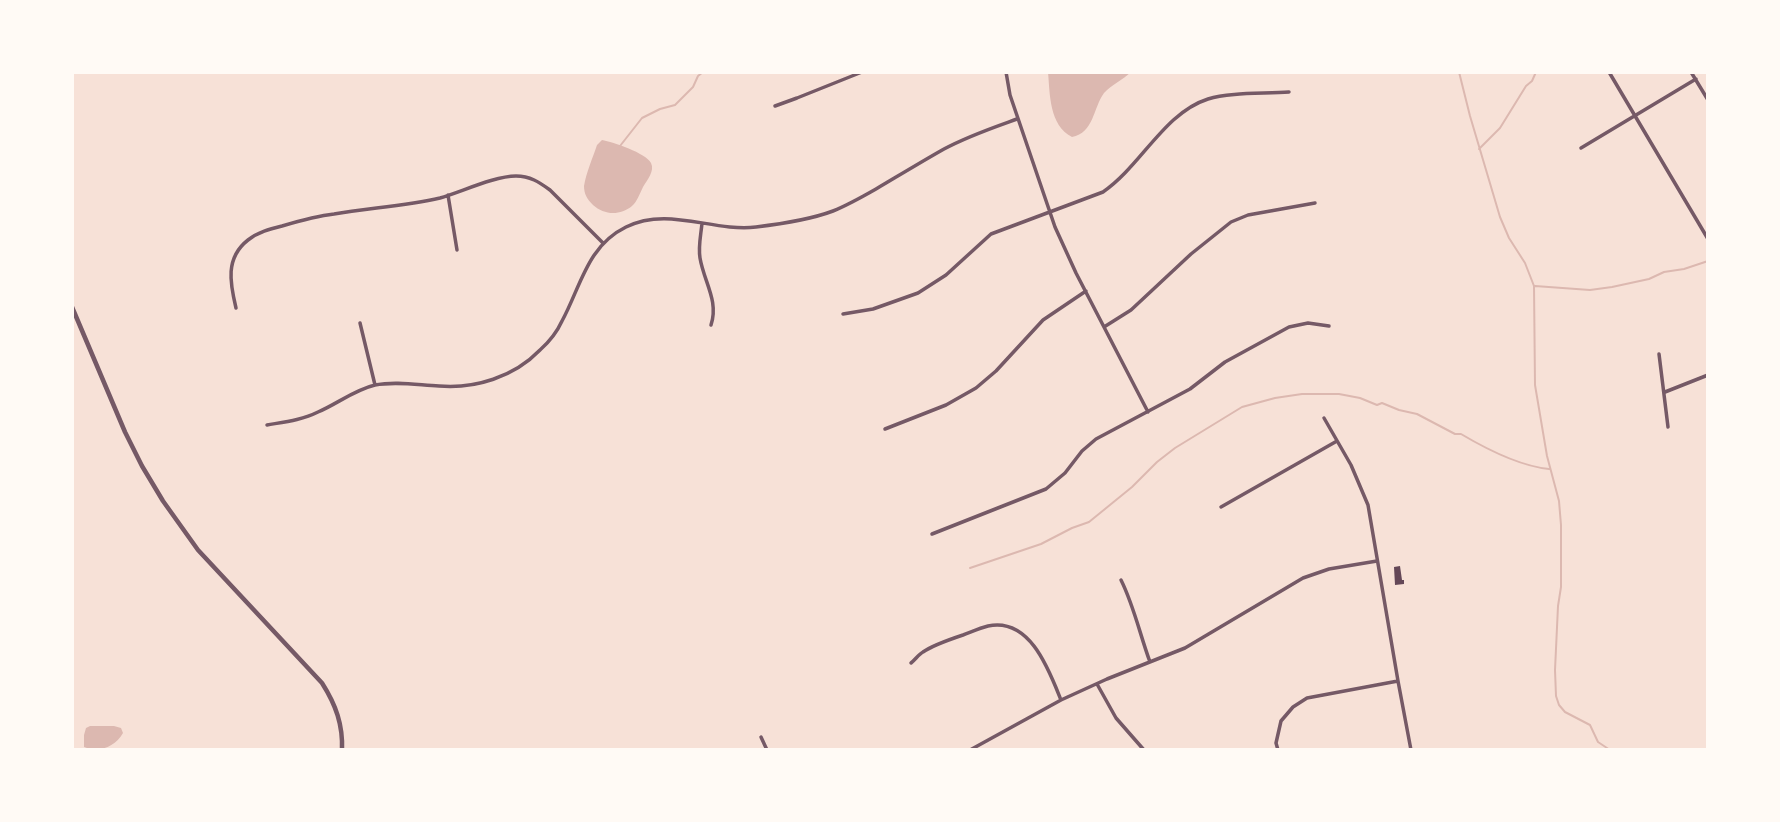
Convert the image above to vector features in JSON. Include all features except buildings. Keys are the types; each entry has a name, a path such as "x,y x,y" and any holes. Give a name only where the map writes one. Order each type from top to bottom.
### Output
{"street":[{"path":"775,106 862,72"},
{"path":"1006,72 1017,119 1049,211 1069,257 1148,412"},
{"path":"1609,72 1708,239"},
{"path":"1692,72 1708,100"},
{"path":"1581,148 1696,79"},
{"path":"843,314 873,309 918,293 946,275 991,234 1098,194 1113,185 1177,116 1199,102 1226,96 1289,92"},
{"path":"267,425 313,414 375,385 469,385 493,380 514,370 534,356 551,338 562,322 587,265 603,243 618,231 646,220 670,218 749,228 807,218 852,203 956,143 1017,119"},
{"path":"236,308 230,284 231,267 241,246 256,234 322,216 412,204 503,178 519,176 533,179 550,190 603,243"},
{"path":"448,195 457,250"},
{"path":"1104,327 1131,310 1230,222 1248,215 1315,203"},
{"path":"702,223 699,252 714,305 711,325"},
{"path":"885,429 946,405 976,388 996,371 1043,320 1086,291"},
{"path":"72,307 106,391 142,466 198,550 323,684 337,709 342,750"},
{"path":"360,323 375,385"},
{"path":"932,534 1042,492 1065,473 1087,445 1191,389 1238,354 1290,327 1308,323 1329,326"},
{"path":"1659,354 1668,427"},
{"path":"1665,391 1708,374"},
{"path":"1324,418 1351,465 1368,505 1411,750"},
{"path":"1222,507 1337,441"},
{"path":"970,750 1061,700 1185,648 1303,578 1329,569 1377,561"},
{"path":"1121,580 1150,662"},
{"path":"911,663 922,652 956,637 990,625 1007,626 1033,643 1061,700"},
{"path":"1278,750 1276,743 1281,721 1293,707 1307,698 1398,681"},
{"path":"1097,684 1116,718 1143,750"},
{"path":"761,737 766,750"}],"shaded area":[{"path":"1048,72 1131,72 1104,93 1085,131 1072,137 1064,132 1055,117 1050,99"},
{"path":"602,140 636,152 648,159 652,166 635,202 622,211 602,211 586,196 585,181 597,145"},
{"path":"114,726 121,728 123,733 111,745 90,749 84,747 84,735 86,728"}],"waterway":[{"path":"620,146 642,118 675,105 703,72"},
{"path":"1459,72 1500,217 1534,286 1535,385 1547,456 1559,501 1561,525 1556,696 1565,712 1590,725 1598,742 1610,750"},
{"path":"1479,149 1500,128 1536,72"},
{"path":"1535,286 1590,290 1612,287 1708,261"},
{"path":"970,568 1041,544 1089,522 1175,448 1242,407 1275,398 1302,394 1339,394 1377,405 1382,403 1417,414 1515,461 1549,469"}]}
